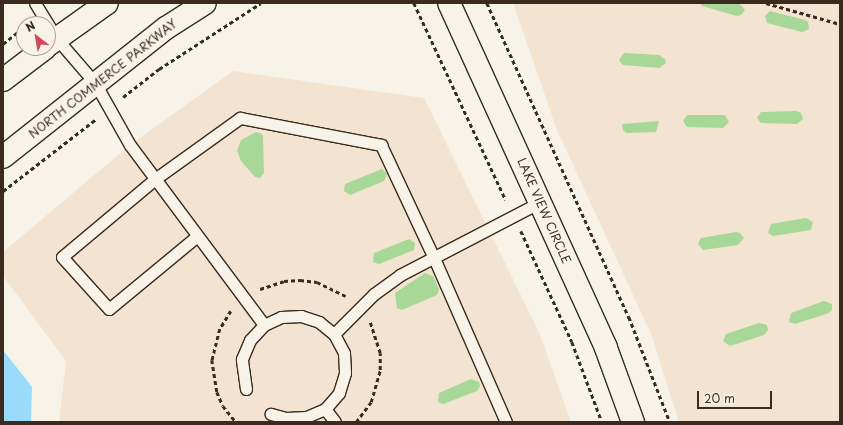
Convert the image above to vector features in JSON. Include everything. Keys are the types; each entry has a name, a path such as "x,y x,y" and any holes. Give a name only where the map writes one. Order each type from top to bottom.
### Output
{"street":[{"path":"56,40 107,3"},
{"name":"NORTH COMMERCE PARKWAY","path":"3,157 166,28 204,3"},
{"name":"LAKE VIEW CIRCLE","path":"449,3 606,348 633,422"},
{"path":"3,80 34,56"}],"lane":[{"path":"35,3 40,16"},
{"path":"56,49 95,83 130,145 196,237 264,325"},
{"path":"196,237 109,309 62,257 155,179 240,118 381,145 434,258 506,422"},
{"path":"334,334 374,294 400,275 540,202"},
{"path":"246,389 242,359 250,340 264,325 282,317 301,316 319,322 334,334 344,352 345,373 339,393 325,409 306,417 286,418 271,414"},
{"path":"325,409 335,422"}],"path":[{"path":"3,191 160,69 261,3"},
{"path":"487,3 629,317 670,422"},
{"path":"766,3 840,24"},
{"path":"3,44 16,33"},
{"path":"356,422 371,402 377,386 380,370 376,336"}],"shaded area":[{"path":"513,3 840,3 840,422 679,422 651,334 557,130"},
{"path":"233,71 424,98 539,332 571,422 59,422 66,361 3,276 3,252 130,145"}],"green space":[{"path":"700,3 739,3 745,10 741,15 737,16 702,6"},
{"path":"770,11 805,20 808,22 809,29 802,32 767,23 765,16"},
{"path":"624,53 659,55 665,59 666,63 659,68 623,65 619,60"},
{"path":"796,111 801,113 803,119 797,124 761,123 757,118 761,112"},
{"path":"687,115 725,115 729,122 723,128 687,127 683,121"},
{"path":"659,121 656,132 627,133 623,130 622,124"},
{"path":"256,132 262,134 263,137 264,173 260,178 255,177 241,161 237,151 241,140"},
{"path":"382,169 387,174 384,181 350,195 344,191 345,184"},
{"path":"806,218 813,222 811,230 773,236 768,233 771,224"},
{"path":"736,232 740,233 744,238 738,245 703,250 698,244 701,238"},
{"path":"409,239 415,243 414,250 379,264 373,262 374,253"},
{"path":"425,273 433,276 439,289 437,295 402,310 397,308 395,293"},
{"path":"824,301 832,304 832,310 829,313 795,324 789,322 791,313"},
{"path":"759,323 767,325 768,330 764,335 730,346 723,341 726,334"},
{"path":"471,379 479,382 480,386 477,391 443,404 438,402 439,393"}],"water":[{"path":"3,350 32,387 31,422 3,422"}]}
